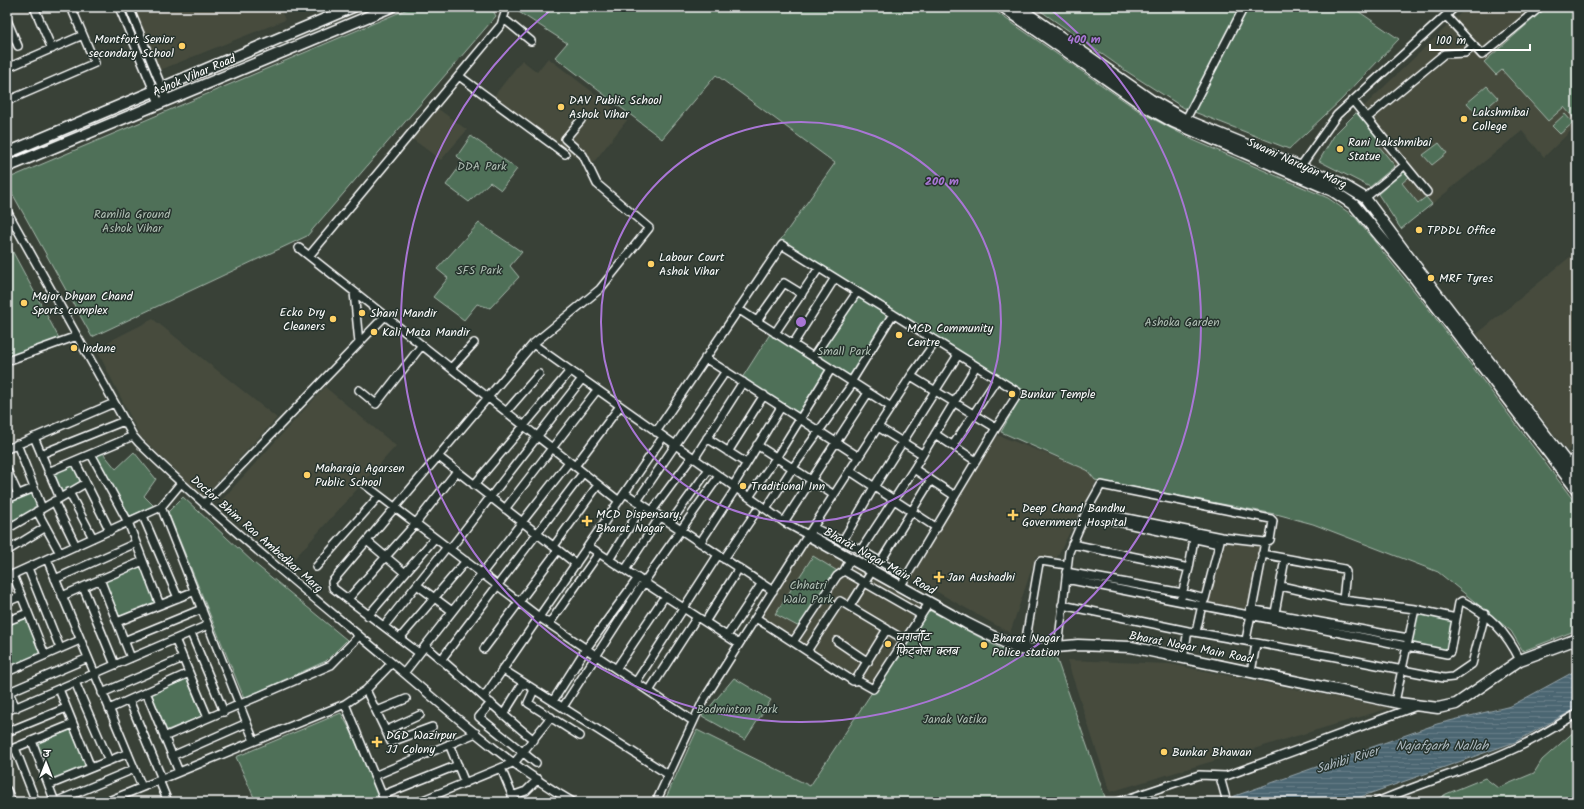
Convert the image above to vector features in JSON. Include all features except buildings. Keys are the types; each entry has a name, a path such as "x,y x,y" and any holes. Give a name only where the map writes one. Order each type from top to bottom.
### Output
{"main road":[{"name":"Ashok Vihar Road","path":"7,153 157,88 353,7"},
{"name":"Ashok Vihar Road","path":"7,167 391,7"},
{"name":"Swami Narayan Marg","path":"1003,7 1146,107 1297,171 1333,191 1354,205 1465,337"},
{"name":"Swami Narayan Marg","path":"1018,7 1184,124"},
{"name":"Swami Narayan Marg","path":"1297,171 1340,183 1365,198 1465,337 1564,467 1577,490"},
{"name":"Swami Narayan Marg","path":"1564,467 1577,476"},
{"name":"Bharat Nagar Main Road","path":"811,532 850,559 966,623 1016,648 1024,650 1078,645 1131,647 1419,706 1438,708 1456,704 1520,660 1577,639"}],"street":[{"path":"34,7 52,49"},
{"path":"7,101 95,64 71,7"},
{"path":"119,7 163,102"},
{"path":"129,7 157,88"},
{"path":"309,256 501,25 504,19 504,7"},
{"path":"1184,124 1244,7"},
{"path":"1297,171 1333,119 1455,7"},
{"path":"1446,16 1482,55 1540,7"},
{"path":"504,19 531,41"},
{"path":"7,20 10,38 18,46"},
{"path":"7,68 83,35"},
{"path":"1367,118 1444,54 1465,53 1474,46"},
{"path":"459,76 565,154"},
{"path":"1353,101 1427,192"},
{"path":"419,653 384,626 368,616 333,588 332,582 533,344 600,289 649,228 597,184 583,155 565,139 581,120"},
{"path":"1365,198 1405,166"},
{"name":"Doctor Bhim Rao Ambedkar Marg","path":"7,211 133,436 204,504 359,636 476,733 538,779 573,802"},
{"path":"656,432 782,245 997,379 1018,393 900,587"},
{"path":"299,248 619,501"},
{"path":"775,333 819,268"},
{"path":"793,344 835,278"},
{"path":"757,321 784,283 802,294"},
{"path":"354,292 359,343"},
{"path":"814,357 857,292"},
{"path":"738,309 891,407"},
{"path":"766,510 792,469 820,431 852,382 893,314"},
{"path":"204,504 385,316"},
{"path":"7,361 76,336"},
{"path":"656,802 703,701 834,494 911,376 936,341"},
{"path":"451,368 474,343"},
{"path":"533,344 784,522 861,550 906,577"},
{"path":"359,390 376,404 422,346"},
{"path":"842,542 874,487 904,443 958,355"},
{"path":"705,358 859,457"},
{"path":"861,550 914,469 976,366"},
{"path":"749,497 776,458 799,418 831,368"},
{"path":"474,484 570,370"},
{"path":"609,560 640,503 726,371"},
{"path":"506,412 539,374"},
{"path":"911,376 996,428"},
{"path":"384,626 489,497 582,379"},
{"path":"953,446 997,379"},
{"path":"652,511 693,458 743,382"},
{"path":"505,509 553,449 597,390"},
{"path":"784,522 868,393"},
{"path":"728,452 764,395"},
{"path":"7,448 114,403"},
{"path":"404,673 521,521 572,464 620,406"},
{"path":"700,543 734,487 746,463 781,407"},
{"path":"41,454 124,420"},
{"path":"878,427 922,454"},
{"path":"935,434 976,461"},
{"path":"48,472 133,436"},
{"path":"34,437 76,546"},
{"path":"484,697 663,437"},
{"path":"707,438 746,463"},
{"path":"17,444 34,488 46,527 60,553"},
{"path":"757,445 792,469 834,494"},
{"path":"91,454 128,522 160,605"},
{"path":"1564,467 1577,456"},
{"path":"438,457 576,564"},
{"path":"75,461 110,531"},
{"path":"670,523 708,469"},
{"path":"914,469 955,496"},
{"path":"7,470 18,494"},
{"path":"348,599 416,523 457,471"},
{"path":"850,471 937,528"},
{"path":"441,660 583,473"},
{"path":"553,701 586,649 681,530 719,476"},
{"path":"881,562 931,480"},
{"path":"7,519 9,528 86,482"},
{"path":"45,655 21,596 10,576 161,507 181,483"},
{"path":"364,484 539,617 693,721"},
{"path":"1058,648 1067,565 1072,544 1086,512 1099,487 1103,484 1272,519 1270,540 1265,542 1220,541 1194,539 1086,512"},
{"path":"484,648 519,602 598,485"},
{"path":"7,498 34,488"},
{"path":"69,492 93,538"},
{"path":"624,493 773,591"},
{"path":"316,567 379,496"},
{"path":"161,507 254,741"},
{"path":"636,682 683,608 756,512"},
{"path":"1086,512 1220,541"},
{"path":"143,516 178,598"},
{"path":"625,570 660,517"},
{"path":"7,551 46,527"},
{"path":"368,616 435,538"},
{"path":"1180,601 1189,568 1194,539"},
{"path":"367,541 405,573"},
{"path":"1196,632 1220,541"},
{"path":"1246,640 1250,612 1265,542"},
{"path":"55,579 136,543"},
{"path":"1072,544 1189,568"},
{"path":"588,546 739,644"},
{"path":"549,624 599,553"},
{"path":"1262,554 1345,570 1343,600"},
{"path":"793,642 824,594 827,593 837,576 844,571 850,559"},
{"path":"1275,616 1285,559"},
{"path":"47,560 142,787"},
{"path":"62,596 143,561"},
{"path":"400,638 466,561"},
{"path":"1024,650 1039,563 1041,561 1067,565"},
{"path":"28,568 60,648"},
{"path":"705,622 739,568"},
{"path":"844,571 921,615"},
{"path":"850,606 872,571"},
{"path":"1066,576 1183,593 1203,602"},
{"path":"1066,576 1180,601 1203,602 1407,642 1449,654 1456,618 1460,603 1462,601 1485,614 1509,639 1520,660"},
{"path":"100,580 131,658"},
{"path":"563,707 597,656 641,580"},
{"path":"727,636 762,583"},
{"path":"417,585 452,611"},
{"path":"1281,586 1343,600 1415,609 1456,618"},
{"path":"83,587 115,665"},
{"path":"117,622 194,591"},
{"path":"827,593 839,602 850,606 905,640"},
{"path":"7,602 21,596"},
{"path":"616,669 664,596"},
{"path":"807,650 839,602"},
{"path":"756,618 853,681 857,680 873,689 929,603"},
{"path":"1062,605 1188,631 1246,640 1256,644 1444,678 1453,678 1472,664 1475,658 1485,614"},
{"path":"124,641 202,609"},
{"path":"1395,702 1415,609"},
{"path":"7,621 28,613"},
{"path":"649,691 697,617"},
{"path":"7,711 208,625"},
{"path":"857,680 888,630"},
{"path":"1182,658 1188,631"},
{"path":"191,633 224,712"},
{"path":"164,737 331,665 359,636"},
{"path":"175,639 208,718"},
{"path":"7,672 80,640"},
{"path":"837,641 868,662"},
{"path":"1251,672 1256,644"},
{"path":"424,646 534,740"},
{"path":"16,708 8,690 88,658"},
{"path":"102,693 183,658"},
{"path":"106,802 345,704 366,690 392,663"},
{"path":"502,669 669,775"},
{"path":"109,709 189,673"},
{"path":"75,682 109,761"},
{"path":"503,715 523,683"},
{"path":"59,689 91,768"},
{"path":"366,690 390,742 392,743 432,726"},
{"path":"534,690 528,702 580,736"},
{"path":"146,692 178,772"},
{"path":"377,711 406,699"},
{"path":"129,700 161,780 168,802"},
{"path":"491,703 479,717 536,763"},
{"path":"345,704 384,799 458,765"},
{"path":"1118,802 1199,775 1220,777 1226,776 1419,706"},
{"path":"7,732 66,708"},
{"path":"1377,802 1412,787 1459,772 1519,747 1577,714"},
{"path":"385,731 420,715"},
{"path":"418,802 427,800 465,782 515,762 524,754 551,717"},
{"path":"172,756 247,723"},
{"path":"7,752 73,724"},
{"path":"374,776 476,733"},
{"path":"32,741 55,802 134,769"},
{"path":"449,744 465,782"},
{"path":"15,748 36,802"},
{"path":"49,786 128,753"},
{"path":"501,768 514,799 526,791 538,779"},
{"path":"1220,777 1227,802"},
{"path":"7,790 12,802"}],"shaded area":[{"name":"Montfort Senior secondary School","path":"129,7 279,7 285,20 155,72"},
{"name":"Lakshmibai College","path":"1467,7 1577,7 1577,125 1544,157 1522,131 1401,229 1375,190 1319,161 1335,134"},
{"name":"DAV Public School Ashok Vihar","path":"548,58 628,119 589,168 494,96 522,60 537,72"},
{"path":"437,108 467,130 441,160 411,138"},
{"path":"1577,251 1577,443 1567,451 1477,334"},
{"path":"153,319 277,418 203,497 140,436 96,348"},
{"name":"Maharaja Agarsen Public School","path":"325,387 396,446 286,568 219,503"},
{"name":"Deep Chand Bandhu Government Hospital","path":"997,435 1100,474 1054,563 1036,556 1010,633 909,576"},
{"path":"1223,536 1261,544 1247,610 1208,602"},
{"path":"809,543 920,606 870,685 761,616"},
{"name":"Bunkar Bhawan","path":"1067,660 1170,664 1390,708 1110,792"}],"green space":[{"name":"Ramlila Ground Ashok Vihar","path":"412,7 491,7 496,16 307,236 92,337 7,184 7,179"},
{"name":"Ashoka Garden","path":"511,7 989,7 1142,113 1193,140 1328,198 1355,217 1431,312 1577,505 1577,630 1523,651 1511,631 1438,572 1313,524 1280,515 1095,480 1087,470 1001,432 1024,391 779,242 835,163 716,75 662,139 555,57 567,43"},
{"path":"1035,7 1352,7 1399,39 1341,100 1289,149 1184,108 1126,71"},
{"path":"1547,7 1560,7 1564,11 1569,7 1577,7 1577,122 1564,107 1548,121 1502,70 1496,75 1484,62"},
{"path":"1487,86 1498,98 1478,115 1467,103"},
{"path":"1357,112 1380,138 1378,145 1395,166 1370,187 1319,161 1335,134"},
{"path":"1565,114 1573,123 1560,134 1552,126"},
{"name":"DDA Park","path":"471,136 517,169 501,190 490,182 469,202 446,185 463,162 457,156"},
{"path":"1439,143 1447,153 1432,165 1423,155"},
{"path":"1404,172 1409,177 1402,183 1418,203 1426,197 1432,204 1401,229 1378,194"},
{"name":"SFS Park","path":"479,223 522,252 510,266 519,277 490,308 477,304 464,320 433,297 448,278 437,269"},
{"name":"Major Dhyan Chand Sports complex","path":"7,241 60,340 7,358"},
{"name":"Small Park","path":"859,297 889,316 850,376 818,357"},
{"path":"770,334 826,370 798,413 742,378"},
{"path":"134,452 156,479 144,496 154,506 130,516 96,456 103,453 116,469"},
{"path":"75,462 85,482 60,497 50,473"},
{"path":"34,489 41,507 10,525 7,517 7,500"},
{"path":"183,497 254,563 347,640 326,661 244,698 168,512"},
{"name":"Chhatri Wala Park","path":"813,556 839,572 803,629 775,614"},
{"path":"142,566 157,604 120,618 105,581"},
{"name":"Janak Vatika","path":"927,609 1018,658 1056,657 1106,800 1102,802 664,802 697,730 810,786"},
{"path":"1415,613 1453,620 1447,651 1409,644"},
{"path":"25,616 40,654 7,667 7,623"},
{"name":"Badminton Park","path":"734,678 771,700 745,740 702,716"},
{"path":"187,679 202,716 165,731 150,694"},
{"path":"341,713 352,733 381,802 256,802 236,757"},
{"path":"72,729 88,767 50,781 35,744"},
{"path":"1577,729 1577,802 1433,802 1446,794 1485,778 1498,788 1534,773 1542,760"}],"water":[{"name":"Najafgarh Nallah","path":"1577,670 1577,708 1515,742 1346,802 1218,802 1437,724 1511,706"}],"place":[{"name":"Montfort Senior secondary School","path":"182,46"},
{"name":"DAV Public School Ashok Vihar","path":"561,107"},
{"name":"Lakshmibai College","path":"1464,119"},
{"name":"Rani Lakshmibai Statue","path":"1340,149"},
{"name":"TPDDL Office","path":"1419,230"},
{"name":"Labour Court Ashok Vihar","path":"651,264"},
{"name":"MRF Tyres","path":"1431,278"},
{"name":"Major Dhyan Chand Sports complex","path":"24,303"},
{"name":"Shani Mandir","path":"362,313"},
{"name":"Ecko Dry Cleaners","path":"333,319"},
{"name":"Kali Mata Mandir","path":"374,332"},
{"name":"MCD Community Centre","path":"899,335"},
{"name":"Indane","path":"74,348"},
{"name":"Bunkur Temple","path":"1012,394"},
{"name":"Maharaja Agarsen Public School","path":"307,475"},
{"name":"Traditional Inn","path":"743,486"},
{"name":"Deep Chand Bandhu Government Hospital","path":"1013,515"},
{"name":"MCD Dispensary, Bharat Nagar","path":"587,521"},
{"name":"Jan Aushadhi","path":"939,577"},
{"name":"जगर्नॉट फ़िट्नेस क्लब","path":"888,644"},
{"name":"Bharat Nagar Police station","path":"984,645"},
{"name":"DGD Wazirpur JJ Colony","path":"377,742"},
{"name":"Bunkar Bhawan","path":"1164,752"}],"water label":[{"name":"Sahibi River","path":"1347,759"}]}
